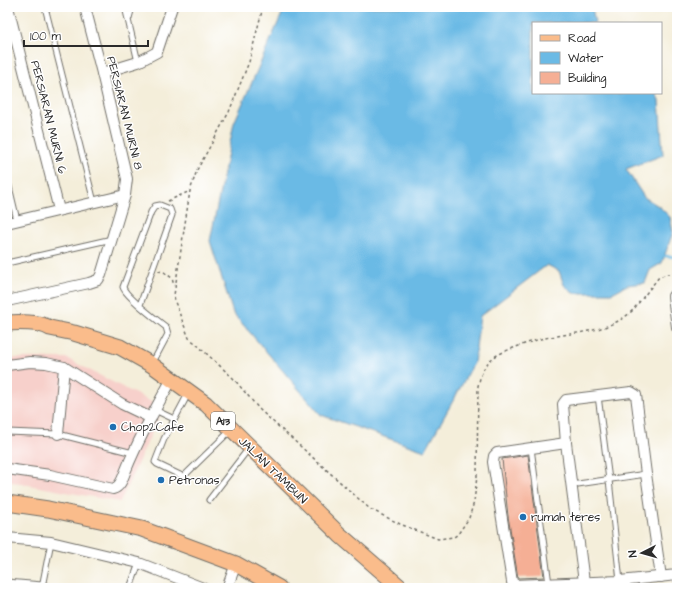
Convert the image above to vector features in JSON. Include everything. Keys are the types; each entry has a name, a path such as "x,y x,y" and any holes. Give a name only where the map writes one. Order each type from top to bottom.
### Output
{"main road":[{"path":"7,316 46,326"},
{"name":"JALAN TAMBUN","path":"7,323 14,322 46,326 74,333 120,347 152,365 206,404 340,535 396,585"},
{"name":"JALAN TAMBUN","path":"7,333 46,330 46,326"},
{"path":"7,503 48,509 142,529 236,564 279,588"}],"street":[{"name":"PERSIARAN MURNI 6","path":"8,7 59,210"},
{"name":"PERSIARAN MURNI 8","path":"85,7 127,179 125,194"},
{"path":"102,73 138,62 157,52 172,7"},
{"path":"12,221 125,194"},
{"path":"7,301 98,280 101,275 125,194"},
{"path":"675,294 677,327"},
{"path":"7,365 30,362 64,367 122,404 153,414"},
{"path":"58,434 64,367"},
{"path":"7,469 50,475 113,489 118,488 133,453 172,379"},
{"path":"584,585 562,407 566,400 631,392 636,396 661,577"},
{"path":"566,443 497,452 494,456 493,462 513,587 548,584 584,585 677,575"},
{"path":"7,538 51,542 139,564 203,588"},
{"path":"227,588 236,564"}],"lane":[{"path":"46,7 94,202"},
{"path":"125,7 138,62"},
{"path":"128,19 132,7"},
{"path":"7,178 12,221"},
{"path":"140,306 172,215 170,210 160,205 155,206 151,212 123,287 125,292 140,306 166,327 168,330 168,334 152,365"},
{"path":"7,263 112,239"},
{"path":"189,392 164,439 155,462 157,464 182,476 186,475 232,430"},
{"path":"598,396 620,581"},
{"path":"153,414 174,419"},
{"path":"7,432 58,434 133,453"},
{"path":"209,500 250,448"},
{"path":"531,448 548,584"},
{"path":"571,485 646,474"},
{"path":"42,587 51,542"},
{"path":"130,588 139,564"},
{"path":"7,582 54,588"}],"path":[{"path":"174,287 182,248 190,191 197,170 229,112 249,62 263,7"},
{"path":"162,206 190,191"},
{"path":"152,270 164,272 172,278 175,302 190,338 233,378 260,410 370,509 400,524 438,539 458,534 469,518 474,502 478,476 478,386 481,374 488,363 508,350 543,338 596,330 614,323 628,315 633,310 659,277 667,274 677,274"}],"shaded area":[{"path":"7,358 66,358 163,408 120,502 7,481"}],"water":[{"path":"285,7 592,7 595,22 532,22 532,94 656,94 659,101 663,155 626,169 644,197 660,207 670,217 673,232 662,263 650,270 645,283 627,285 612,293 573,293 564,285 559,271 547,265 480,316 474,363 425,451 321,415 233,313 210,241 234,123"}],"building":[{"name":"rumah teres","path":"528,455 544,577 518,578 508,516 502,459"}],"waterway":[{"path":"665,256 677,257"}],"place":[{"name":"Chop2Cafe","path":"113,427"},
{"name":"Petronas","path":"161,480"},
{"name":"rumah teres","path":"523,517"}]}
